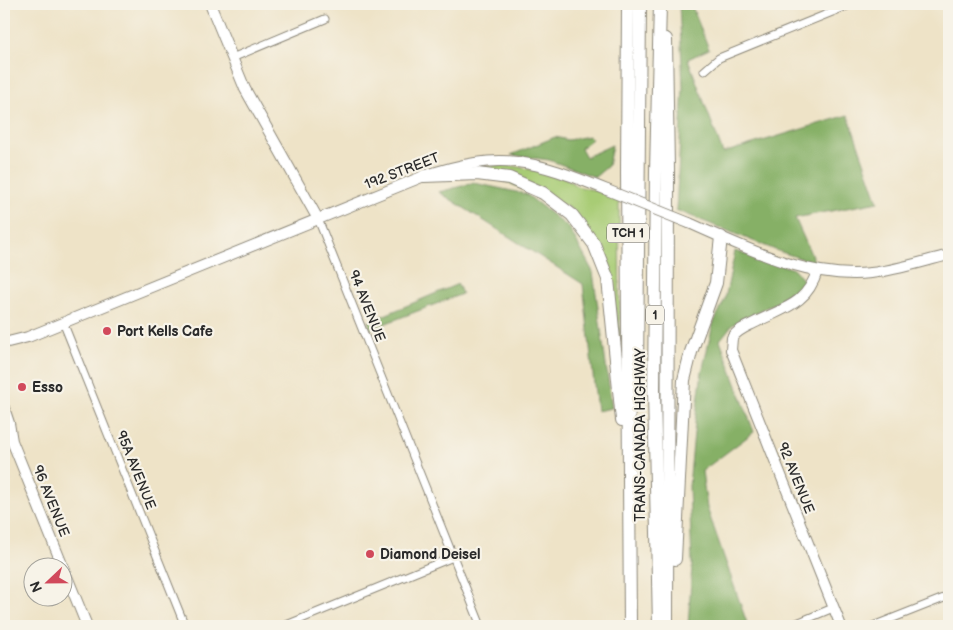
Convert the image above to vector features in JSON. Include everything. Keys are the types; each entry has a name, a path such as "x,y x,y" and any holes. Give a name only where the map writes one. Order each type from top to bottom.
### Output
{"highway":[{"name":"TRANS-CANADA HIGHWAY","path":"628,4 627,172 630,626"},
{"name":"TRANS-CANADA HIGHWAY","path":"630,462 637,394 640,4"},
{"name":"TRANS-CANADA HIGHWAY","path":"660,4 654,392 664,624"},
{"name":"TRANS-CANADA HIGHWAY","path":"664,624 668,170 666,4"},
{"path":"424,176 477,174 510,178 543,192 572,215 594,244 608,279 630,496"},
{"path":"664,624 674,579 684,380 691,352 716,283 721,236"}],"main road":[{"name":"94 AVENUE","path":"210,4 258,114 318,219"},
{"name":"192 STREET","path":"4,343 28,337 424,176 471,163 512,161 532,163 565,173 792,265 817,272 863,274 949,255"},
{"name":"92 AVENUE","path":"817,272 806,296 742,329 732,338 733,356 841,626"},
{"name":"96 AVENUE","path":"4,408 12,441 87,626"},
{"name":"96 AVENUE","path":"4,430 12,441"}],"street":[{"path":"704,70 719,58 852,4"},
{"path":"232,58 325,19"},
{"name":"94 AVENUE","path":"318,219 481,626"},
{"name":"95A AVENUE","path":"63,322 185,626"},
{"path":"284,626 453,557"},
{"path":"873,626 949,596"},
{"path":"790,626 833,608"}],"green space":[{"path":"679,4 691,4 709,49 688,59 723,153 848,115 878,202 795,218 815,263 778,251 676,210 683,87"},
{"path":"589,136 592,139 581,148 586,157 612,145 608,166 595,177 549,160 511,155 555,137 568,140"},
{"path":"507,165 562,175 576,186 602,192 619,200 620,343 611,279 570,208 482,172 482,167"},
{"path":"474,183 526,194 569,228 593,272 612,408 597,411 583,284 439,192"},
{"path":"735,251 794,269 805,282 803,289 732,325 720,340 754,432 702,471 707,508 748,626 688,626 692,565 689,486 695,422 702,372 713,324 725,299"},
{"path":"458,284 462,294 371,329 368,322"}],"place":[{"name":"Port Kells Cafe","path":"107,331"},
{"name":"Esso","path":"22,387"},
{"name":"Diamond Deisel","path":"370,554"}]}
